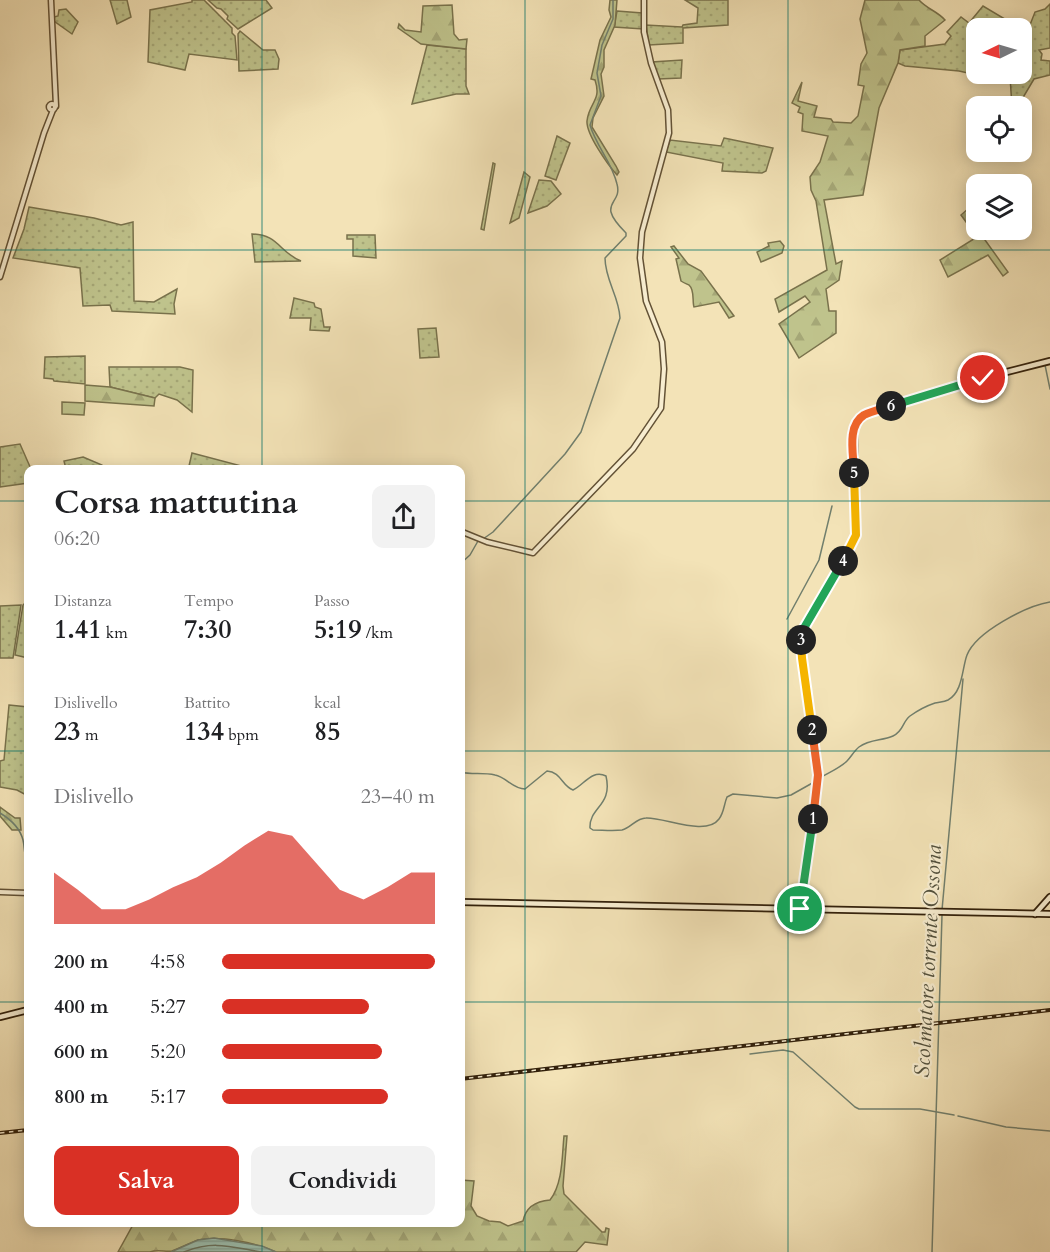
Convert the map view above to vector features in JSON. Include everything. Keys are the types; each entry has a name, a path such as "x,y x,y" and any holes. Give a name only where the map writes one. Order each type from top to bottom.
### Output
{"main road":[{"path":"800,909 818,775 801,638 804,628 856,535 853,433 856,423 866,414 1050,361"},
{"path":"1035,914 1050,897"},
{"path":"465,902 1050,914"},
{"path":"0,1017 24,1011"}],"street":[{"path":"0,277 53,107 55,92 51,0"},
{"path":"465,533 487,542 533,553 633,448 661,408 664,369 662,342 646,301 640,258 642,232 669,133 668,110 651,63 645,32 645,0"},
{"path":"0,892 24,892"}],"green space":[{"path":"110,0 127,0 131,17 117,24"},
{"path":"192,0 204,0 232,28 237,60 189,54 185,70 148,62 150,10 192,2"},
{"path":"208,0 266,0 272,8 238,29 227,19 228,16 221,9"},
{"path":"610,0 617,0 615,25 604,50 604,67 601,74 604,96 593,118 592,127 616,166 619,172 617,175 590,134 587,121 597,93 595,80 591,79 600,40 611,17"},
{"path":"685,0 728,0 728,25 683,28 683,43 649,45 646,25 682,27 697,23 698,8"},
{"path":"865,0 919,0 945,20 925,36 925,46 900,50 898,63 879,108 863,195 824,200 836,264 842,261 839,280 826,289 829,311 836,311 836,333 799,358 779,324 810,302 805,296 779,312 775,299 827,270 810,177 820,162 828,136 802,131 803,114 798,112 800,107 792,103 802,82 798,101 817,106 814,117 831,119 833,122 851,123 858,116 864,86 858,85 861,64 867,53 860,19"},
{"path":"1050,4 1050,48 1039,50 1042,54 1041,60 1050,61 1050,75 1034,79 1032,82 1032,20 1035,12 1045,9"},
{"path":"452,5 454,34 459,40 467,39 466,49 421,44 398,28 399,24 405,30 421,32 423,6"},
{"path":"983,6 1003,18 973,18"},
{"path":"66,9 78,22 72,34 54,21 59,10"},
{"path":"617,11 642,13 643,29 614,27"},
{"path":"961,17 966,21 966,73 905,66 898,63 900,50 945,44 951,36 947,32"},
{"path":"240,31 263,50 275,50 279,59 278,69 239,71 238,34"},
{"path":"427,45 466,49 466,86 469,94 456,94 412,104"},
{"path":"682,60 681,78 658,79 652,62"},
{"path":"1010,84 1031,84 1024,96 1011,96"},
{"path":"557,136 570,143 556,180 545,176"},
{"path":"724,138 773,148 766,171 762,173 722,171 723,163 666,152 670,140 721,146"},
{"path":"493,163 495,164 484,230 481,229"},
{"path":"524,172 530,177 519,218 510,223"},
{"path":"539,180 551,181 561,194 547,206 528,213"},
{"path":"29,207 121,225 133,222 134,301 154,302 177,289 175,314 112,311 110,305 83,306 80,268 13,258 24,229"},
{"path":"966,211 966,222 961,215"},
{"path":"252,234 268,237 301,261 255,262"},
{"path":"347,235 375,235 376,258 353,256 353,239 347,239"},
{"path":"972,240 985,240 1008,272 1003,276 988,255 948,277 940,260"},
{"path":"780,241 784,246 782,253 761,262 757,252 769,246 768,243"},
{"path":"674,246 688,264 701,271 734,316 729,318 719,302 694,307 691,287 681,281 676,259 679,258 671,247"},
{"path":"294,298 314,303 315,307 321,309 324,327 330,327 329,331 310,330 311,318 290,318"},
{"path":"436,328 439,357 420,358 418,329"},
{"path":"85,356 85,384 44,378 45,357"},
{"path":"109,367 180,367 193,370 192,412 177,400 159,394 155,398 110,387"},
{"path":"85,385 110,387 155,398 154,406 85,401"},
{"path":"62,402 85,403 84,415 62,414"},
{"path":"20,444 29,465 24,465 24,484 0,487 0,447"},
{"path":"192,453 238,465 189,465"},
{"path":"83,457 102,465 65,465 64,461"},
{"path":"24,604 24,657 15,655"},
{"path":"21,605 13,658 0,658 0,606"},
{"path":"9,705 24,707 24,794 0,787 0,761 4,760"},
{"path":"0,807 15,818 20,818 21,830 12,830 0,816"},
{"path":"564,1136 567,1136 564,1194 602,1232 605,1232 606,1228 609,1229 607,1245 585,1242 576,1252 276,1252 248,1243 217,1238 198,1240 172,1251 118,1252 132,1227 465,1227 465,1180 474,1181 471,1206 477,1216 508,1226 523,1221 529,1208 537,1203 550,1200 557,1186"}],"water":[{"path":"214,1238 262,1246 276,1252 171,1252 198,1240"}],"waterway":[{"path":"483,539 493,532 565,454 581,432 620,318 607,274 605,258 626,236 626,233 612,215 611,209 618,191 617,184 612,168 590,125 601,96 597,73 602,45 613,19 613,0"},
{"path":"1045,365 1050,389"},
{"path":"787,619 819,560 832,506"},
{"path":"465,560 478,541"},
{"path":"820,778 844,764 863,744 893,736 899,732 907,718 953,696 959,686 967,655 980,638 1016,614 1050,602"},
{"name":"Scolmatore torrente Ossona","path":"942,910 963,679"},
{"path":"465,773 495,775 525,789 547,771 558,776 573,790 592,776 601,774 606,776 606,794 593,815 590,828 593,830 622,830 646,818 684,825 705,826 719,819 727,797 733,794 777,798 791,795 816,781"},
{"path":"0,813 20,832 24,848"},
{"name":"Scolmatore torrente Ossona","path":"932,1252 942,915"},
{"path":"750,1054 783,1050 793,1052 859,1109 920,1109 954,1115"},
{"path":"958,1116 1006,1127 1050,1131"}],"railway":[{"path":"465,1078 1050,1010"},
{"path":"0,1133 24,1130"}],"route":[{"path":"800,909 818,775 801,638 804,628 856,535 854,427 866,414 983,378"}]}
